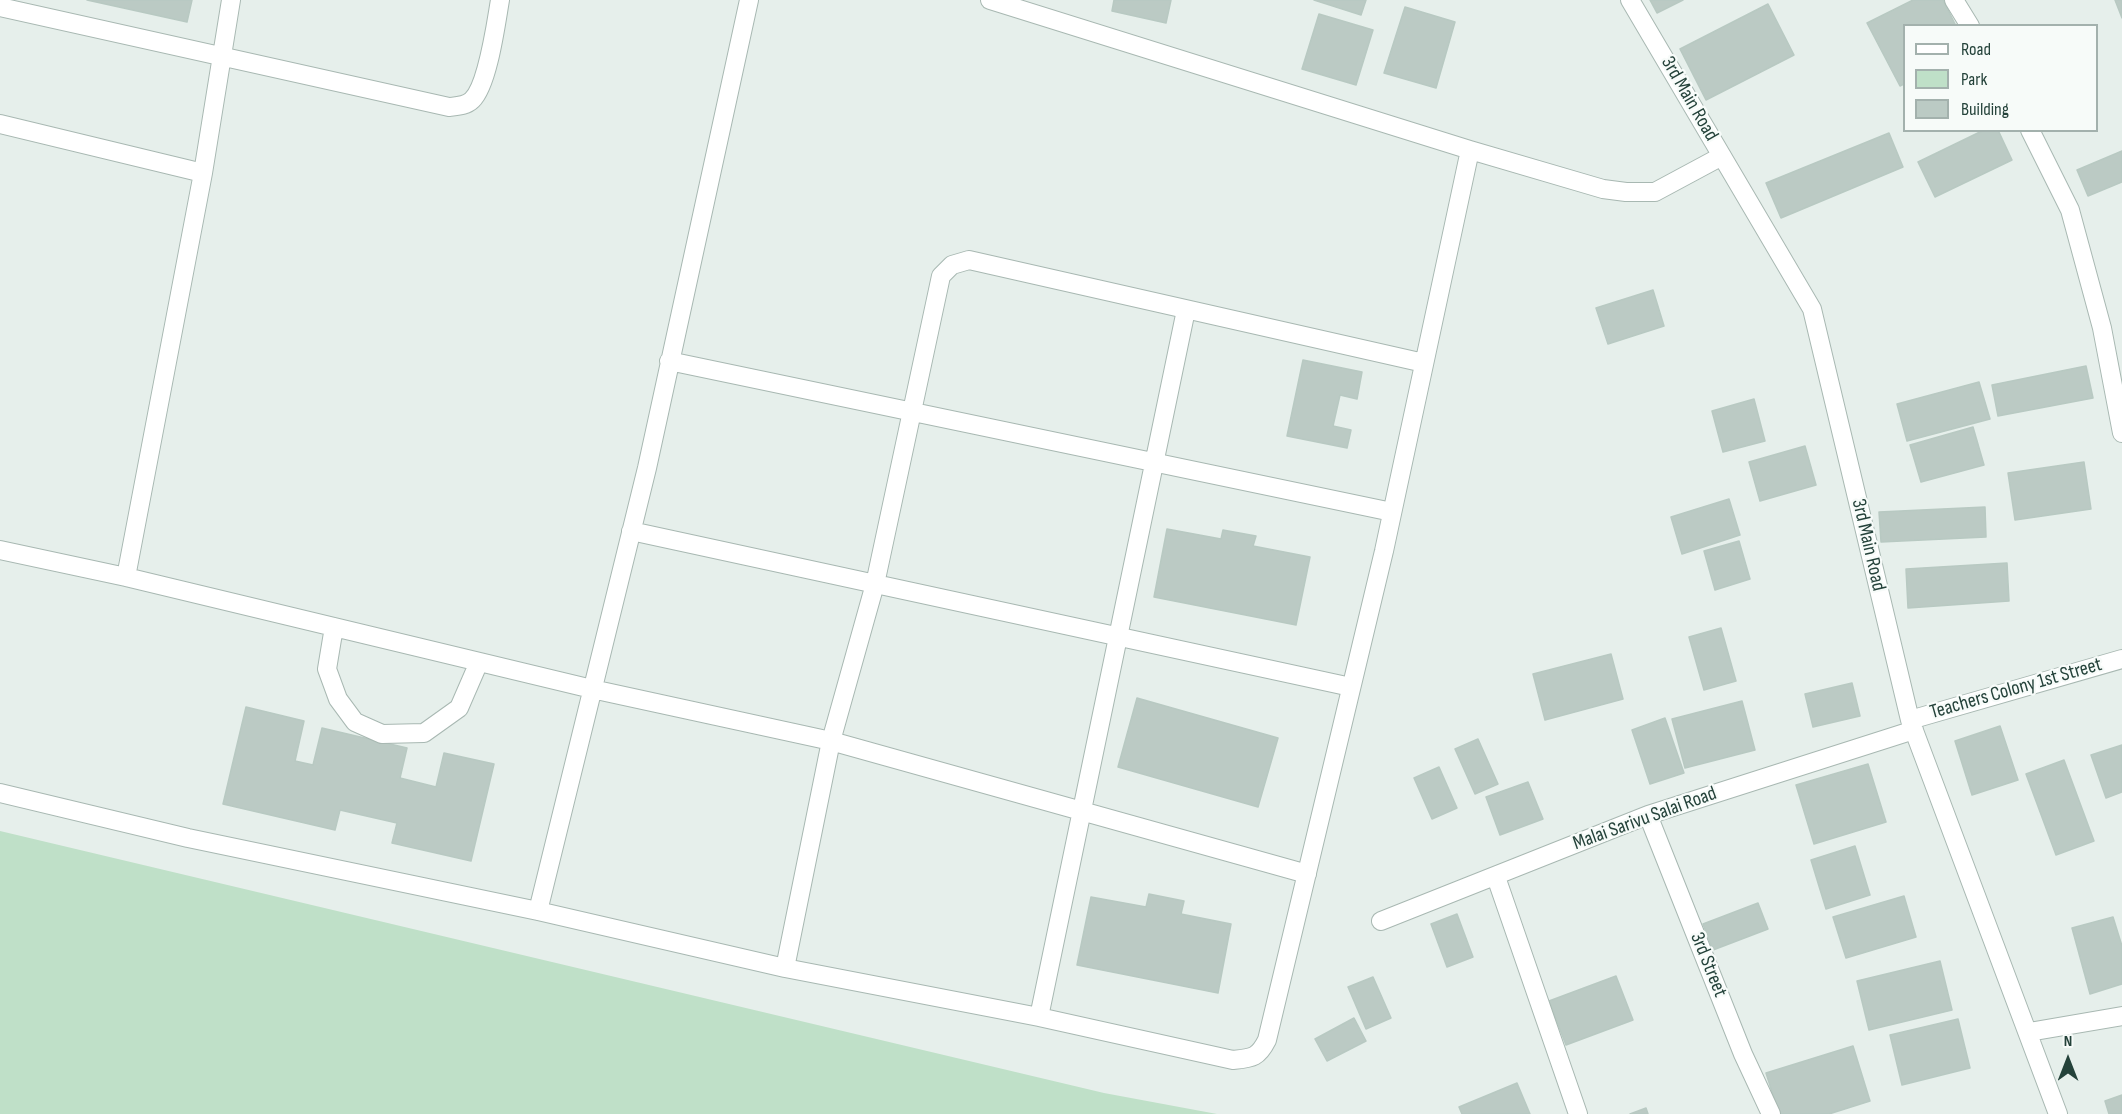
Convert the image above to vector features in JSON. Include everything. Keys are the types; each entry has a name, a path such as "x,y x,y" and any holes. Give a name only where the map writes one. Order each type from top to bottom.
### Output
{"street":[{"path":"126,577 203,173 231,0"},
{"path":"0,7 449,107 461,106 471,101 478,91 489,58 500,0"},
{"path":"538,911 631,531 749,0"},
{"path":"990,0 1470,150 1603,189 1655,192 1722,156"},
{"name":"3rd Main Road","path":"1630,0 1812,309 1912,725 2058,1114"},
{"path":"1954,0 1969,24"},
{"path":"0,124 203,173"},
{"path":"2031,132 2070,210 2102,328 2122,433"},
{"path":"0,793 188,838 538,911 785,968 1039,1017 1233,1060 1252,1059 1262,1050 1267,1040 1352,687 1470,150"},
{"path":"785,968 831,741 875,584 941,276 952,265 969,260 1424,363"},
{"path":"1039,1017 1186,310"},
{"path":"669,361 1392,512"},
{"path":"631,531 1352,687"},
{"path":"0,550 126,577 592,689 831,741 1307,874"},
{"path":"334,627 327,669 338,699 355,722 382,734 424,733 459,708 479,662"},
{"name":"Teachers Colony 1st Street","path":"1912,725 2122,659"},
{"name":"Malai Sarivu Salai Road","path":"1381,921 1648,815 1912,725"},
{"name":"3rd Street","path":"1648,815 1743,1054 1771,1114"},
{"path":"1496,877 1578,1114"},
{"path":"2028,1032 2122,1016"}],"green space":[{"path":"0,831 1104,1093 1217,1114 0,1114"}],"building":[{"path":"87,0 192,0 187,22"},
{"path":"1114,0 1171,0 1166,23 1112,11"},
{"path":"1314,0 1366,0 1361,15"},
{"path":"1650,0 1683,0 1657,13"},
{"path":"1913,0 1943,0 1955,24 1903,24 1903,84 1900,86 1867,23"},
{"path":"2115,0 2122,0 2122,18"},
{"path":"1768,4 1794,55 1706,100 1680,49"},
{"path":"1405,7 1455,22 1436,88 1384,73"},
{"path":"1319,14 1373,30 1356,85 1302,69"},
{"path":"1980,132 1999,132 2012,160 1935,197 1918,162"},
{"path":"1889,133 1903,167 1781,218 1766,183"},
{"path":"2122,151 2122,182 2088,196 2077,170"},
{"path":"1653,290 1664,326 1608,344 1596,308"},
{"path":"1303,360 1362,372 1357,399 1340,395 1333,426 1351,430 1347,448 1287,436"},
{"path":"2086,366 2093,398 1998,416 1992,385"},
{"path":"1979,382 1990,419 1907,441 1897,404"},
{"path":"1754,399 1765,441 1723,452 1712,411"},
{"path":"1973,427 1984,465 1921,482 1910,445"},
{"path":"1805,446 1816,485 1760,501 1749,462"},
{"path":"2084,462 2091,509 2015,520 2008,473"},
{"path":"1729,499 1740,535 1682,554 1671,517"},
{"path":"1985,507 1986,537 1881,542 1879,512"},
{"path":"1167,529 1221,539 1223,530 1256,536 1253,546 1310,557 1296,625 1154,597"},
{"path":"1739,541 1750,579 1715,590 1704,551"},
{"path":"2007,563 2009,601 1908,608 1906,569"},
{"path":"1721,628 1736,681 1704,690 1689,637"},
{"path":"1611,654 1623,699 1545,720 1533,674"},
{"path":"1852,683 1860,716 1813,727 1805,694"},
{"path":"1137,698 1278,738 1258,807 1118,767"},
{"path":"1742,701 1755,750 1685,768 1672,719"},
{"path":"246,707 304,721 295,761 313,765 322,728 407,748 400,778 436,787 444,753 494,764 471,861 392,843 397,823 340,810 335,830 223,804"},
{"path":"1665,718 1684,773 1650,784 1632,730"},
{"path":"2000,726 2018,780 1972,795 1955,741"},
{"path":"1478,739 1498,784 1475,794 1455,749"},
{"path":"2122,745 2122,792 2106,798 2091,755"},
{"path":"2064,760 2094,841 2056,855 2026,774"},
{"path":"1868,764 1886,822 1814,844 1796,785"},
{"path":"1439,767 1457,808 1432,819 1414,778"},
{"path":"1528,782 1543,819 1500,835 1486,797"},
{"path":"1855,846 1870,895 1826,909 1811,860"},
{"path":"1149,894 1184,901 1181,914 1231,924 1218,993 1077,965 1091,897 1146,907"},
{"path":"1904,896 1916,937 1846,958 1833,917"},
{"path":"1758,903 1768,929 1713,950 1703,924"},
{"path":"1457,914 1473,957 1447,967 1431,924"},
{"path":"2113,917 2122,946 2122,984 2090,994 2072,928"},
{"path":"1940,961 1952,1010 1869,1030 1857,981"},
{"path":"1616,976 1633,1020 1566,1045 1549,1001"},
{"path":"1373,977 1391,1018 1366,1029 1348,987"},
{"path":"1354,1018 1366,1041 1327,1061 1315,1039"},
{"path":"1958,1019 1970,1068 1902,1085 1890,1035"},
{"path":"1853,1046 1870,1101 1829,1114 1779,1114 1766,1073"},
{"path":"1517,1083 1530,1114 1462,1114 1459,1107"},
{"path":"2122,1095 2122,1114 2109,1114 2105,1101"},
{"path":"1646,1108 1648,1114 1630,1114"}]}
